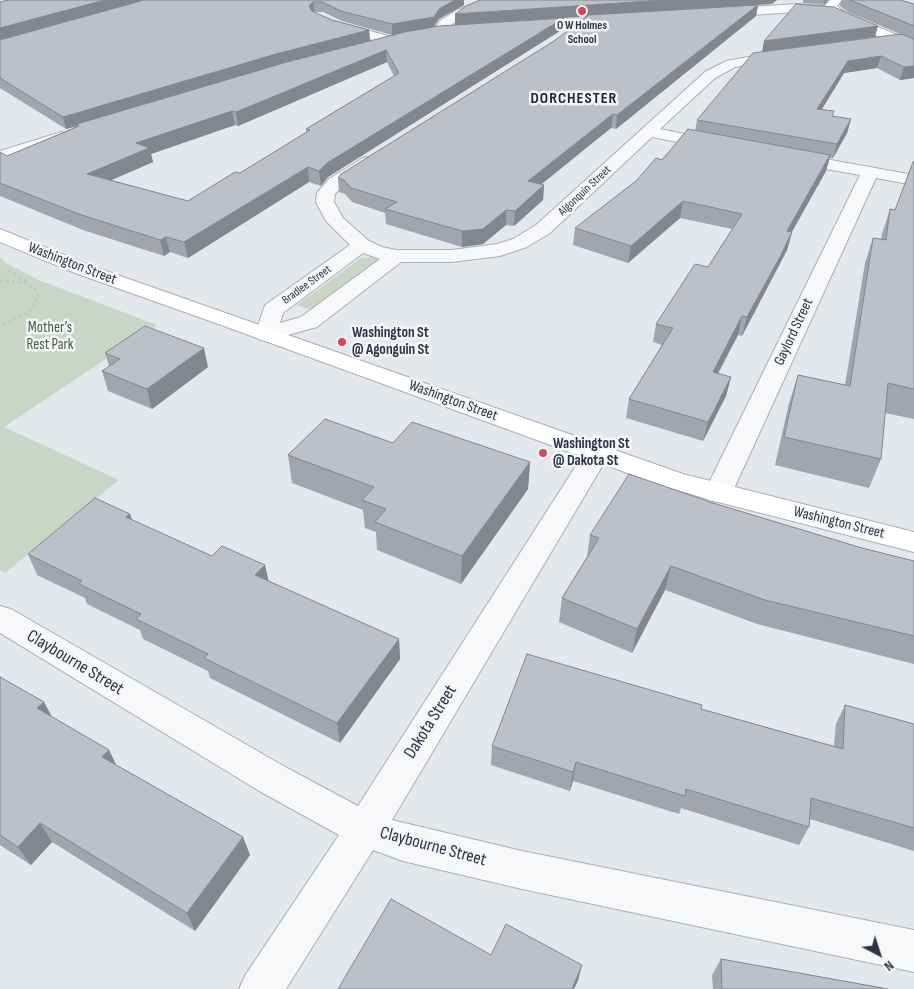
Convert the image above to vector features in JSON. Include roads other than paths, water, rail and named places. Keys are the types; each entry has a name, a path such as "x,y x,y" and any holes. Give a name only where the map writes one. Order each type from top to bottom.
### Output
{"main road":[{"path":"834,6 851,22 914,47"},
{"name":"Washington Street","path":"0,235 82,270 673,480 914,542"}],"street":[{"path":"439,32 444,24 461,13 493,0"},
{"path":"799,0 834,6"},
{"path":"706,14 834,6"},
{"path":"323,20 337,26 398,39 366,47"},
{"path":"514,27 628,20"},
{"path":"562,38 583,23"},
{"path":"422,35 458,31"},
{"path":"866,45 897,40"},
{"name":"Algonquin Street","path":"396,256 452,256 500,250 520,243 543,230 710,75 719,69 753,60 800,53"},
{"path":"648,132 730,147"},
{"path":"0,156 73,133"},
{"path":"382,154 335,183 326,193 325,202 335,221 362,244 376,252 396,256"},
{"path":"778,155 914,180"},
{"name":"Gaylord Street","path":"718,493 870,172"},
{"name":"Bradlee Street","path":"266,334 273,310 362,244"},
{"path":"266,334 310,322 396,256"},
{"name":"Dakota Street","path":"261,989 365,829 597,453"},
{"name":"Claybourne Street","path":"0,618 274,780 365,829 403,842 522,870 914,951"}],"place":[{"name":"O W Holmes School","path":"582,11"},
{"name":"Washington St @ Agonguin St","path":"342,342"},
{"name":"Washington St @ Dakota St","path":"543,453"}],"district":[{"name":"DORCHESTER","path":"574,99"}],"park label":[{"name":"Mother’s Rest Park","path":"50,336"}]}
